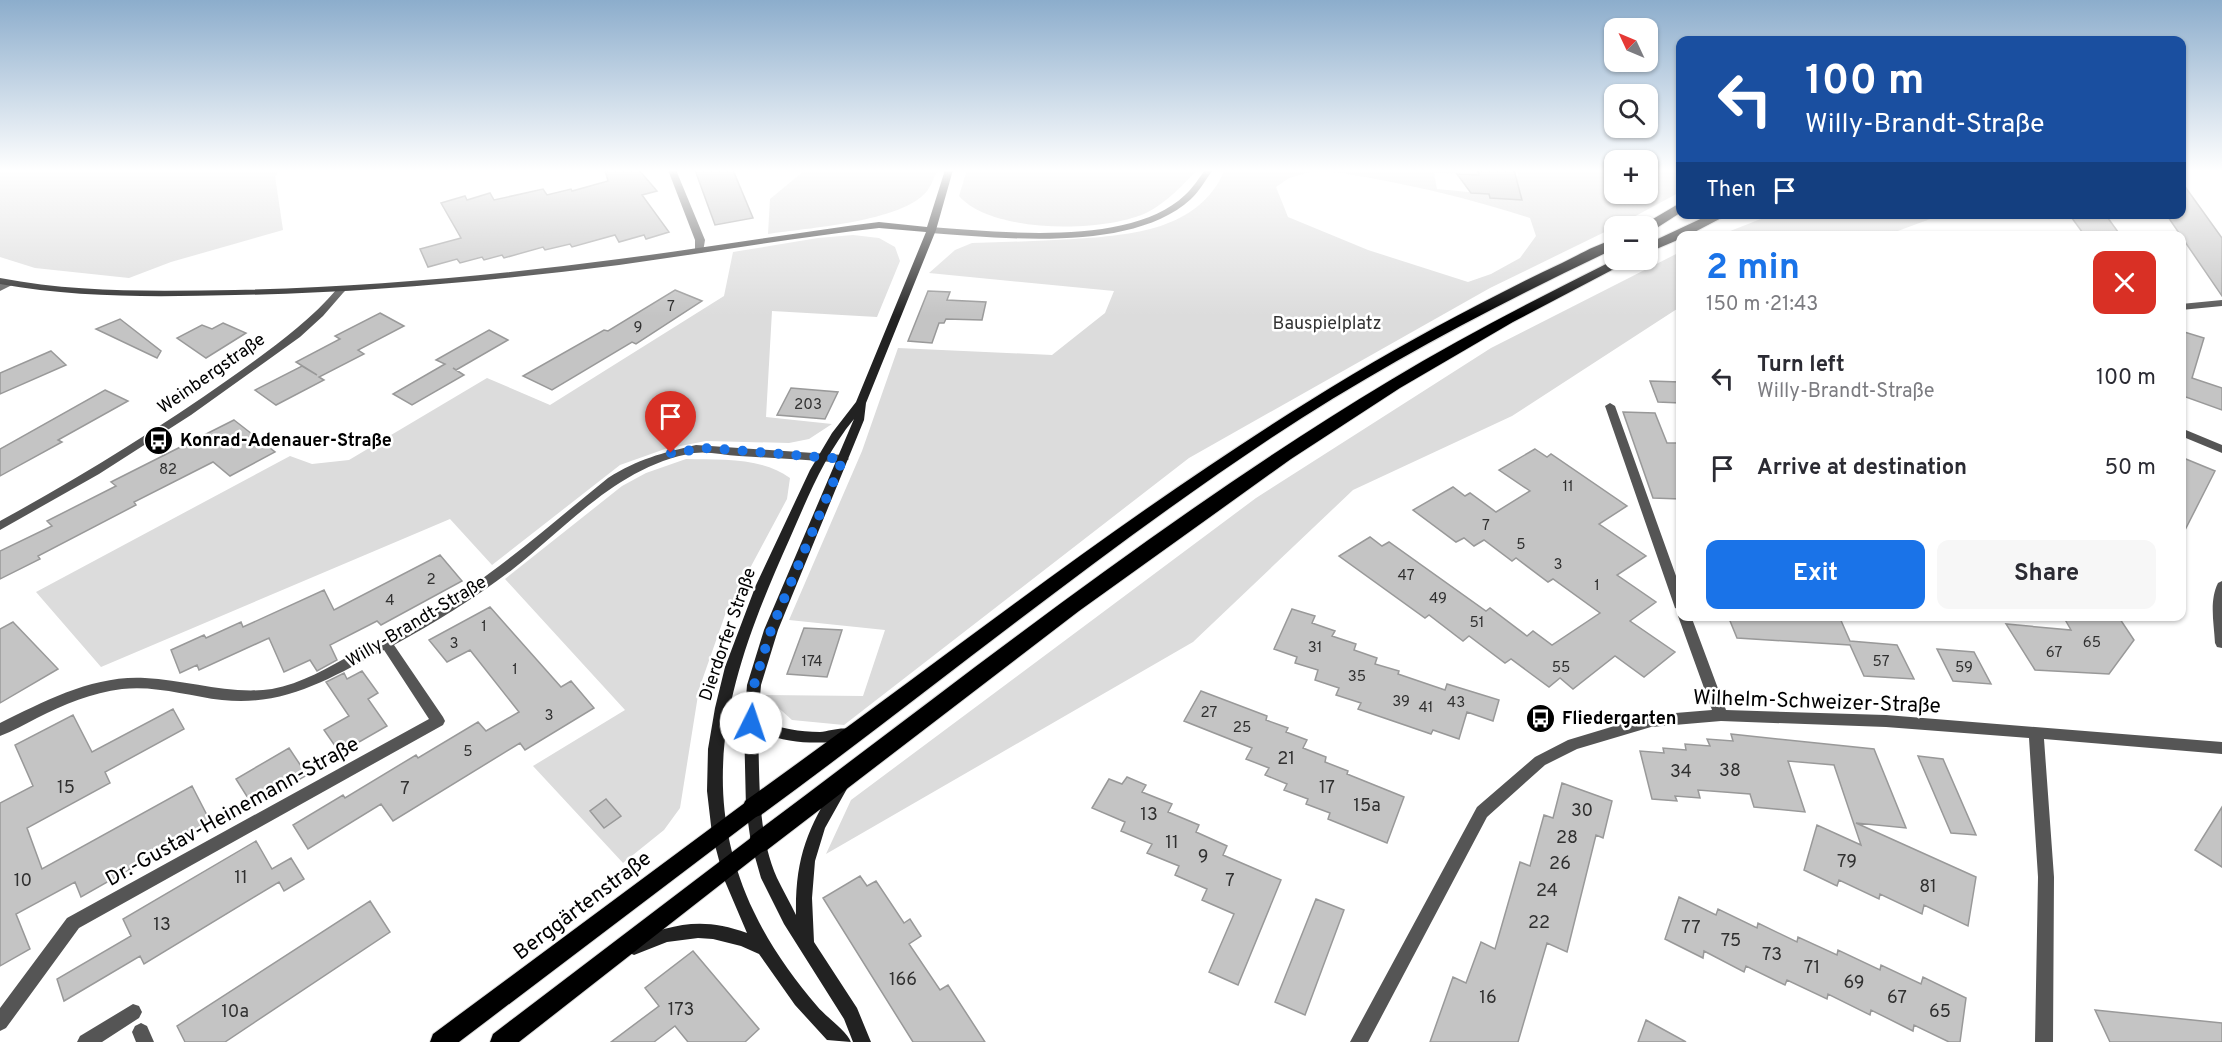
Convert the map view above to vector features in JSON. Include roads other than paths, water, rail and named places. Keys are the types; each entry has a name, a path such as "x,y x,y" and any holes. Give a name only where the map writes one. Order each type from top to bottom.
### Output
{"highway":[{"path":"1686,231 1712,219"},
{"path":"1658,244 1676,236"},
{"path":"753,808 1178,495 1301,413 1448,327 1604,249"},
{"path":"759,843 1224,495 1371,397 1435,358 1604,270"}],"main road":[{"name":"Berggärtenstraße","path":"441,1042 753,808"},
{"path":"501,1042 759,843"}],"street":[{"path":"691,219 699,240 700,250"},
{"name":"Dierdorfer Straße","path":"862,1042 851,1014 806,945 773,885 759,843 753,808 751,723 755,677 771,630 859,420 861,403 934,219"},
{"path":"3,284 70,291 124,293 340,291 468,281 871,226 1058,236 1106,232 1144,223 1152,219"},
{"name":"Weinbergstraße","path":"0,526 99,469 216,394 298,334 328,306 340,291"},
{"path":"2186,307 2222,303"},
{"name":"Dierdorfer Straße","path":"842,1042 813,1016 762,947 747,920 719,833 715,811 713,761 721,707 746,629 774,560 821,457 843,423 861,403"},
{"path":"1610,406 1676,594"},
{"path":"2186,434 2222,449"},
{"name":"Willy-Brandt-Straße","path":"0,730 46,708 99,687 144,683 210,694 239,696 273,694 317,679 386,643 474,591 612,481 644,463 671,453 708,448 843,459"},
{"path":"2222,586 2219,602 2222,643"},
{"path":"1686,621 1721,716"},
{"name":"Dr.-Gustav-Heinemann-Straße","path":"0,1022 73,923 438,721 386,643"},
{"name":"Wilhelm-Schweizer-Straße","path":"1359,1042 1482,812 1540,761 1573,744 1651,721 1721,716 1886,721 2222,747"},
{"path":"751,723 775,734 807,738 836,736 858,731"},
{"path":"2036,732 2047,900 2044,1042"},
{"path":"806,945 804,886 808,850 820,822 849,776"},
{"path":"609,958 652,939 675,932 704,929 742,937 762,947"},
{"path":"86,1042 133,1012"}],"place":[{"name":"Konrad-Adenauer-Straße","path":"159,440"},
{"name":"Fliedergarten","path":"1541,718"}],"park label":[{"name":"Bauspielplatz","path":"1327,323"}]}
